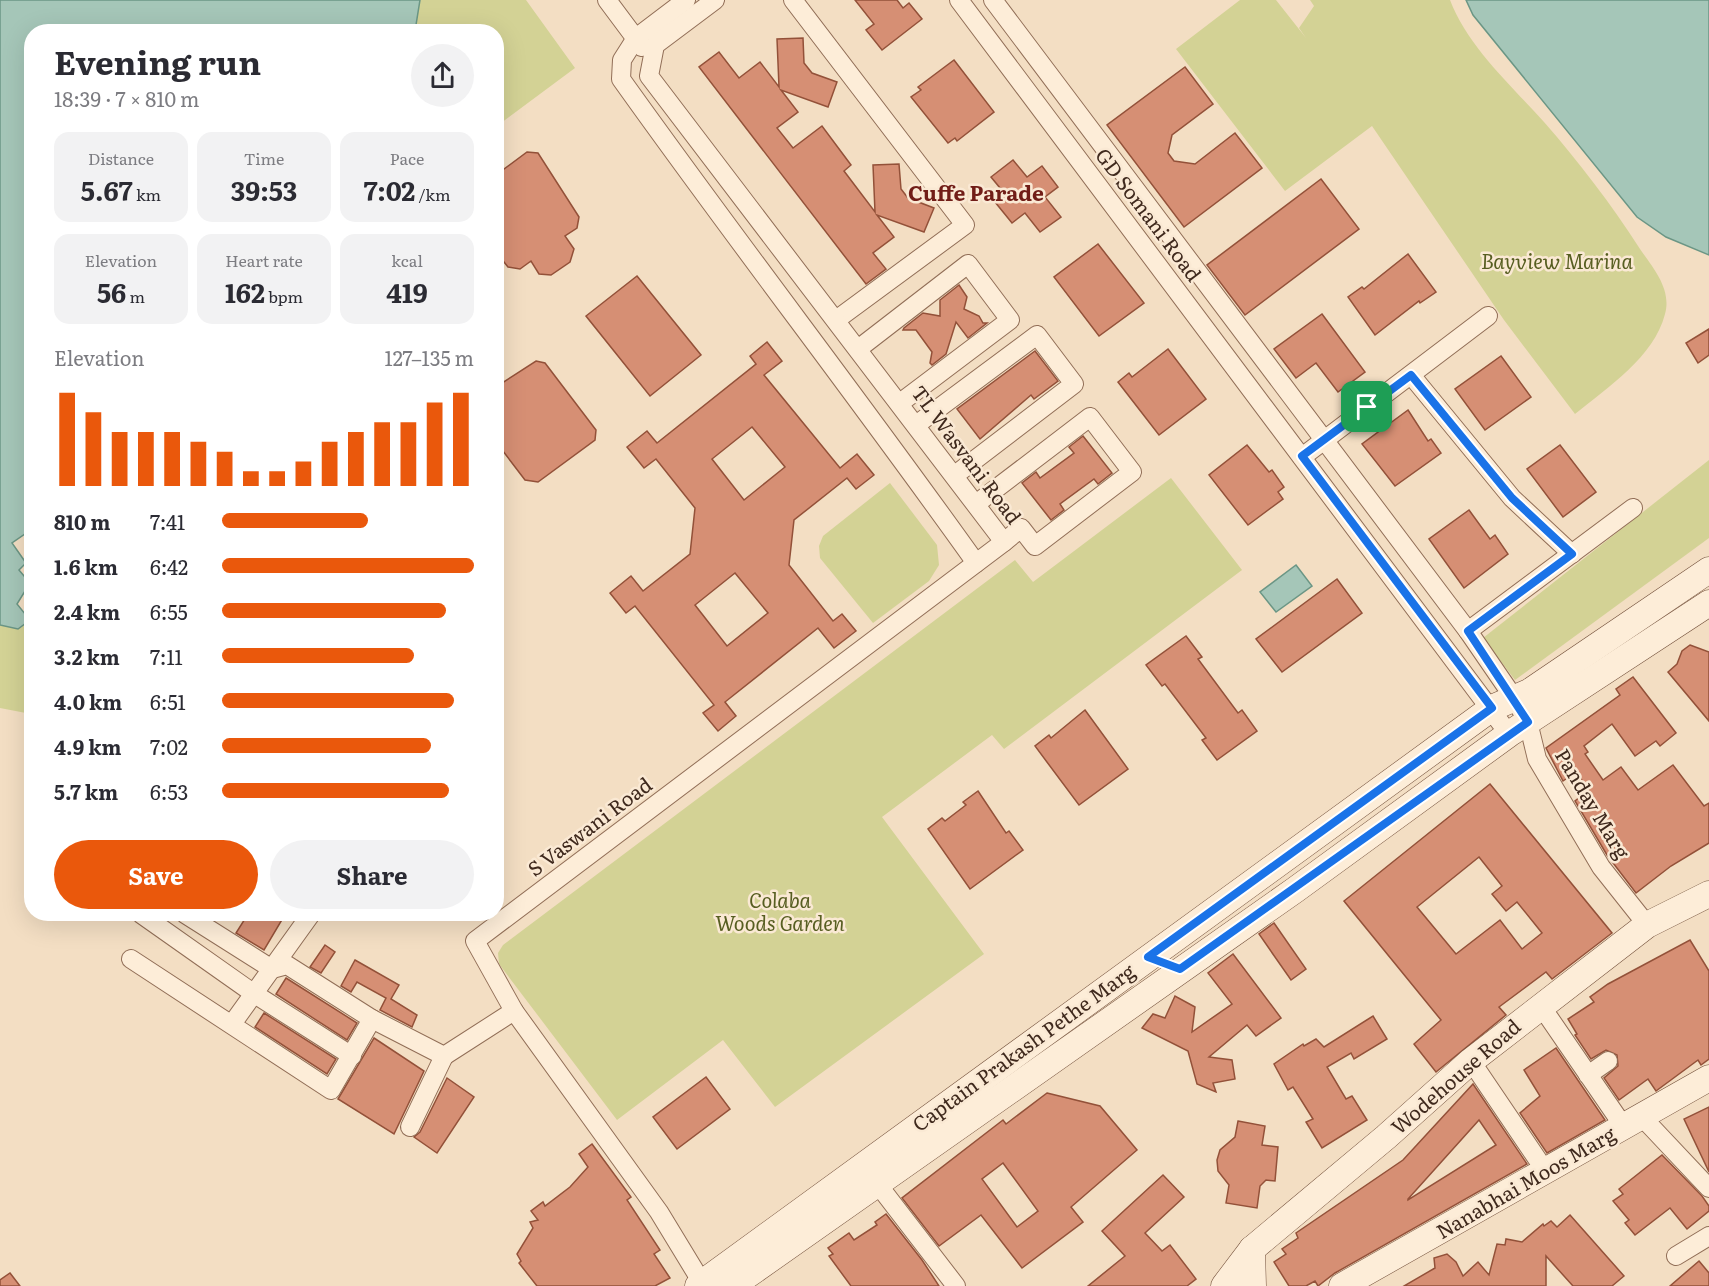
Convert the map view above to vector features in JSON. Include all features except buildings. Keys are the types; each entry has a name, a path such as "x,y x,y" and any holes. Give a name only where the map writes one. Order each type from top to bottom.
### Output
{"main road":[{"name":"Captain Prakash Pethe Marg","path":"701,1285 1148,957 1503,703 1529,692 1705,588"},
{"name":"Captain Prakash Pethe Marg","path":"732,1286 1518,728 1705,588"},
{"name":"Wodehouse Road","path":"1224,1286 1252,1249 1386,1137 1471,1061 1647,925 1709,894"},
{"path":"1148,957 1180,969"},
{"name":"Nanabhai Moos Marg","path":"1348,1285 1709,1078"},
{"path":"1252,1249 1253,1286"}],"street":[{"name":"TL Wasvani Road","path":"607,0 651,58 649,76 1004,542 976,563"},
{"path":"686,0 636,38 622,60 621,79 713,208 900,456 976,563"},
{"path":"651,58 655,45 714,0"},
{"path":"793,0 966,225 836,320"},
{"name":"GD Somani Road","path":"959,0 1302,456 1503,703"},
{"name":"GD Somani Road","path":"993,0 1052,73 1468,631 1503,703 1518,728"},
{"path":"858,349 968,264 1010,320 900,403"},
{"path":"1302,456 1488,316"},
{"path":"916,425 1037,335 1068,375 1074,384 955,476"},
{"path":"1411,375 1512,498 1572,554"},
{"path":"976,504 1090,417 1132,472 1035,546 1021,528 1004,542"},
{"path":"1468,631 1633,508"},
{"name":"S Vaswani Road","path":"504,919 976,563"},
{"name":"Panday Marg","path":"1503,703 1601,867 1647,925"},
{"path":"151,921 253,993 352,1056"},
{"path":"196,921 272,969 287,965 372,1019 444,1056"},
{"path":"232,1024 306,921"},
{"name":"S Vaswani Road","path":"502,921 475,941 514,1011 659,1212 701,1285"},
{"path":"132,958 331,1090 372,1019"},
{"path":"1541,1006 1588,1075 1633,1122 1709,1188"},
{"path":"410,1127 444,1056 514,1011"},
{"path":"1588,1075 1608,1060"},
{"path":"1471,1061 1546,1172"},
{"path":"876,1182 956,1286"},
{"path":"1676,1256 1709,1236"}],"green space":[{"path":"420,0 526,0 575,68 504,121 504,24 416,24"},
{"name":"Bayview Marina","path":"1240,0 1276,0 1306,38 1299,28 1314,6 1310,0 1450,0 1479,50 1582,168 1618,216 1660,279 1666,296 1665,314 1651,344 1640,357 1615,382 1575,414 1504,320 1372,126 1285,191 1176,49"},
{"path":"1709,460 1709,538 1515,680 1483,638"},
{"name":"Colaba Woods Garden","path":"1171,478 1242,570 1004,749 992,735 882,817 984,954 775,1107 723,1040 617,1120 499,964 498,953 503,945 1015,560 1033,582"},
{"path":"890,483 937,545 939,565 929,581 873,623 820,558 819,546 823,536"},
{"path":"24,624 24,713 0,708 0,625 18,629"}],"shaded area":[{"path":"0,0 420,0 416,24 24,24 24,535 12,543 24,560 24,565 19,570 24,576 24,593 17,604 24,613 24,624 18,629 0,625"},
{"path":"1466,0 1709,0 1709,255 1666,237 1637,217 1473,15"},
{"path":"1296,565 1312,586 1276,612 1260,592"}],"district":[{"name":"Cuffe Parade","path":"976,194"}],"route":[{"path":"1411,375 1512,498 1572,554 1468,631 1528,722 1180,969 1148,957 1492,708 1302,456 1367,407 1411,375"}]}
